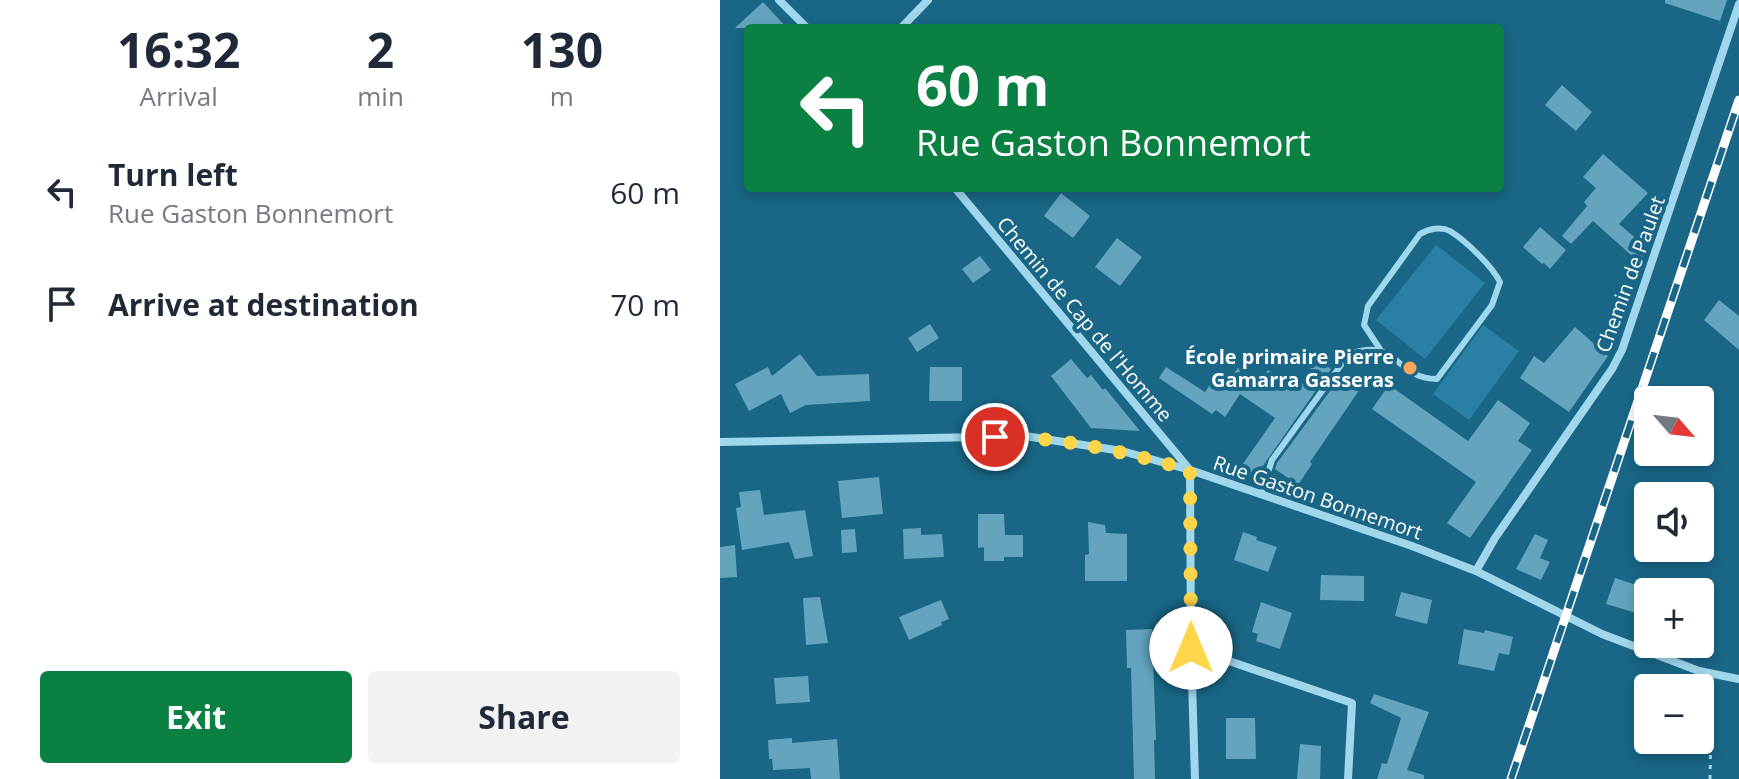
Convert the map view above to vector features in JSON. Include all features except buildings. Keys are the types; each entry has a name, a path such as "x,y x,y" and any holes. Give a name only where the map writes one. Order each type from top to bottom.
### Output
{"street":[{"path":"779,0 803,24"},
{"path":"905,24 928,0"},
{"name":"Chemin de Paulet","path":"1476,571 1622,350 1739,4"},
{"name":"Chemin de Cap de l'Homme","path":"958,192 1190,470"},
{"name":"Rue Gaston Bonnemort","path":"720,442 1025,436 1122,451 1190,470 1400,541 1476,571 1575,622 1709,674"},
{"path":"1190,470 1195,779"},
{"path":"1191,648 1352,703 1348,779"},
{"name":"Rue Gaston Bonnemort","path":"1714,675 1739,679"}],"lane":[{"path":"1261,495 1272,460 1349,354 1380,349 1421,379 1437,379 1492,305 1500,282 1494,270 1448,229 1428,229 1420,234 1368,306 1364,325 1380,349"}],"path":[{"path":"1710,754 1710,779"}],"shaded area":[{"path":"1436,245 1485,283 1425,359 1376,320"},
{"path":"1483,325 1519,351 1469,420 1433,394"}],"railway":[{"path":"1511,779 1739,100"}],"place":[{"name":"École primaire Pierre Gamarra Gasseras","path":"1410,368"}],"route":[{"path":"995,437 1025,436 1122,451 1190,470 1191,648"}]}
